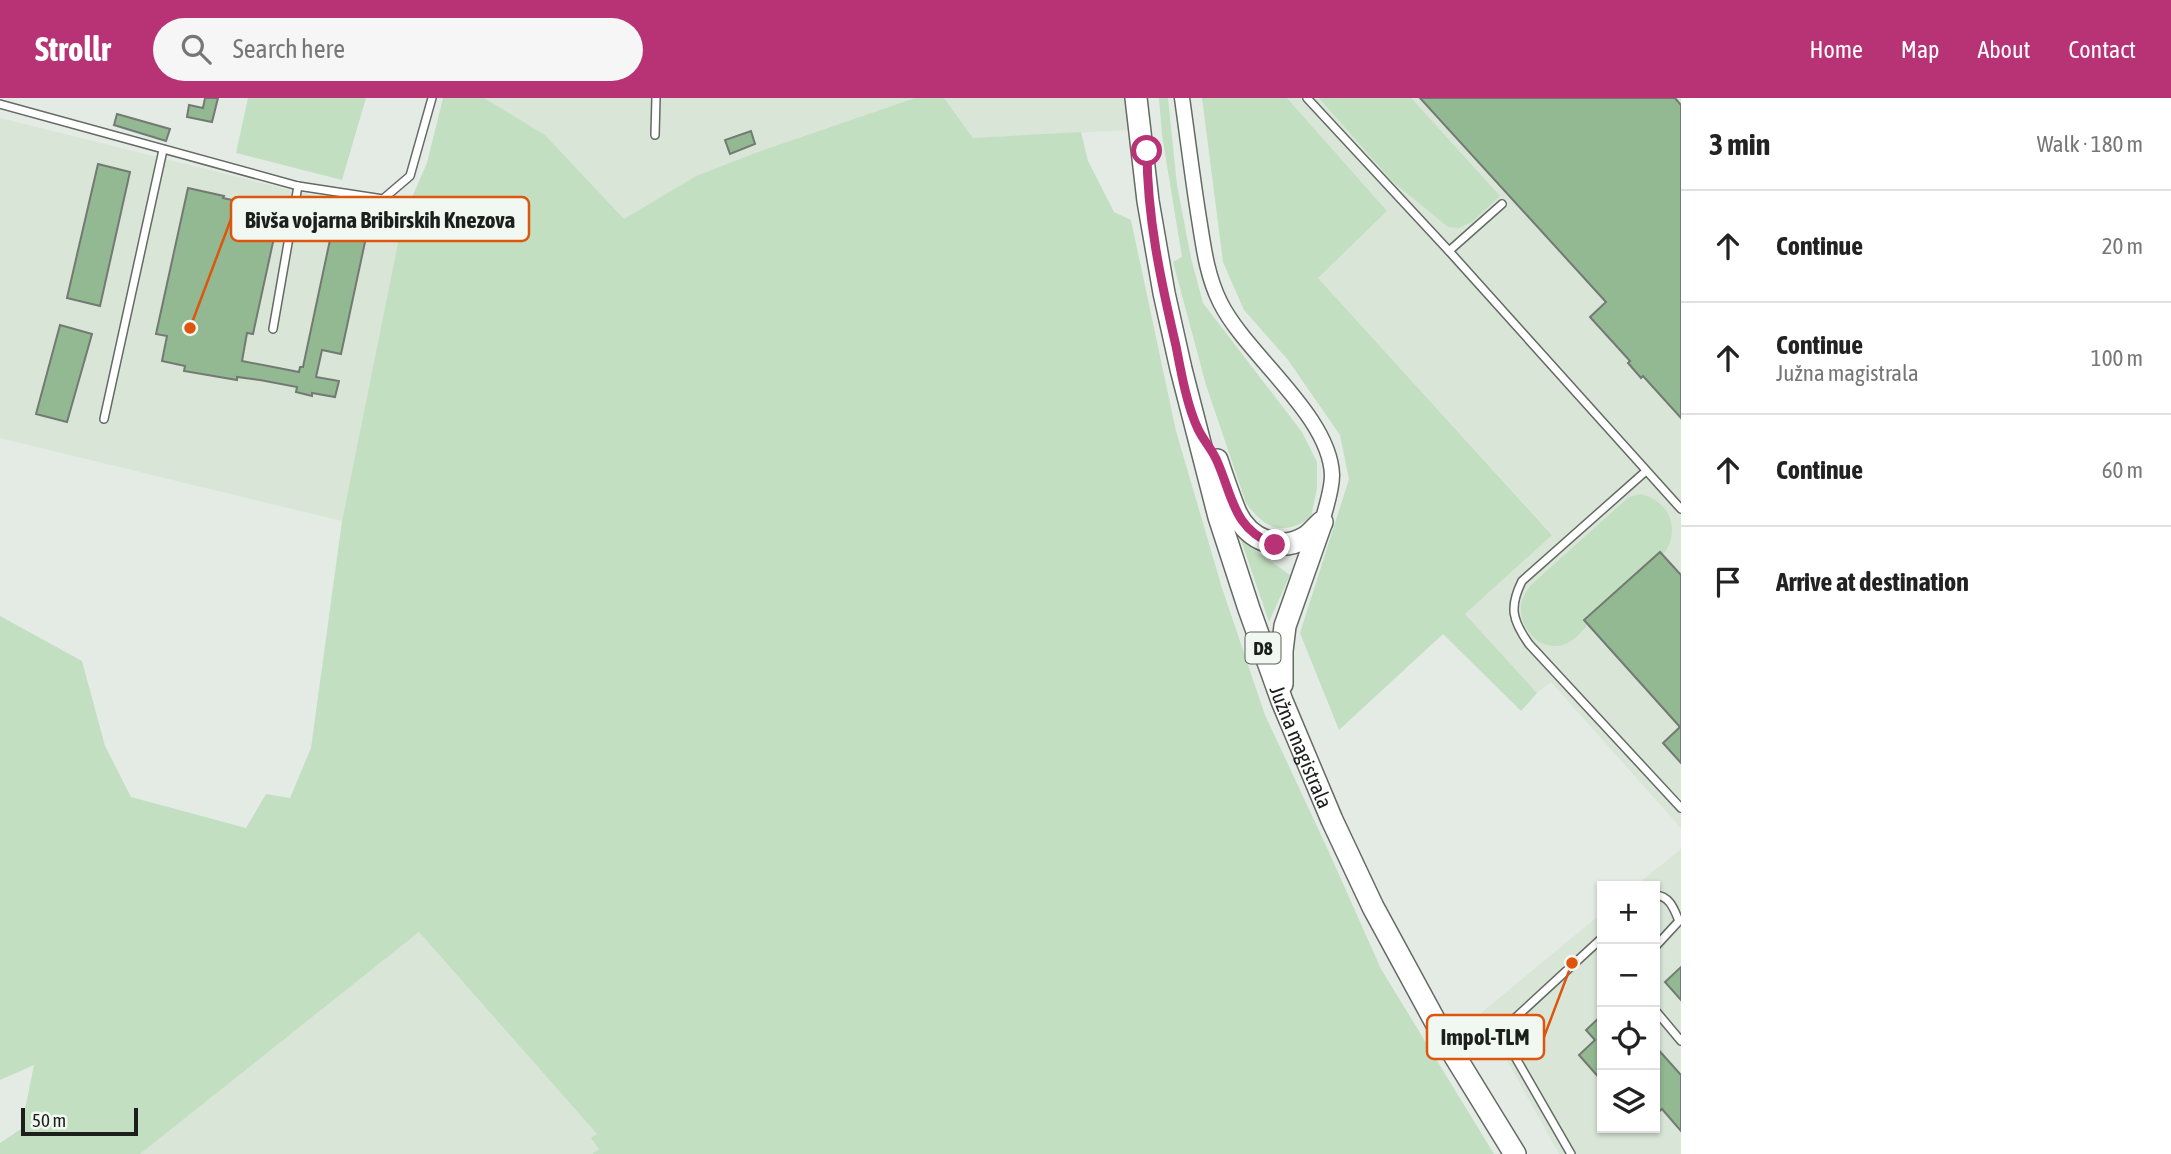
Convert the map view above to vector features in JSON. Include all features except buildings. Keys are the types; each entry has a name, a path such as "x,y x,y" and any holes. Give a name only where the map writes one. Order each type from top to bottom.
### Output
{"main road":[{"name":"Južna magistrala","path":"1136,98 1164,293 1181,369 1219,517 1282,701 1332,820 1373,907 1448,1045 1515,1154"},
{"path":"1147,188 1151,98"},
{"path":"1197,428 1216,459 1237,516 1250,532 1275,545 1306,537 1322,522"},
{"path":"1282,701 1285,626 1322,522"}],"street":[{"path":"1182,98 1197,210 1211,278 1220,302 1231,320 1307,415 1330,458 1332,477 1322,522"}],"lane":[{"path":"0,104 298,186 383,199 410,176 432,98"},
{"path":"655,135 656,98"},
{"path":"1307,98 1681,509"},
{"path":"104,419 163,150"},
{"path":"273,329 298,186"},
{"path":"1449,251 1502,204"},
{"path":"1646,471 1522,581 1516,594 1514,618 1517,628 1529,644 1681,808"},
{"path":"1660,895 1670,902 1679,921 1660,942"},
{"path":"1571,1154 1506,1041 1506,1030 1513,1020 1597,943"},
{"path":"1660,1016 1681,1041"}],"shaded area":[{"path":"484,98 915,98 696,176 624,219 545,135"},
{"path":"944,98 1129,98 1131,130 973,138"},
{"path":"1287,98 1681,98 1681,828 1551,682 1537,693 1465,614 1552,534 1318,278 1387,211"},
{"path":"0,118 403,218 342,521 0,438"},
{"path":"1681,849 1681,1154 1559,1154 1481,1013 1597,917 1597,1133 1660,1133 1660,881 1641,881"},
{"path":"419,932 597,1134 599,1149 592,1154 140,1154"}],"green space":[{"path":"248,98 366,98 342,180 236,153"},
{"path":"443,98 484,98 545,135 624,219 696,176 915,98 944,98 973,138 1081,132 1088,161 1114,212 1131,220 1176,431 1222,588 1265,715 1381,969 1494,1154 592,1154 599,1149 591,1138 597,1134 419,932 140,1154 0,1154 0,1143 21,1129 34,1065 0,1080 0,616 82,661 105,746 131,797 246,828 266,794 290,798 311,748 342,521 403,218 427,163"},
{"path":"1159,98 1168,98 1177,185 1203,303 1302,432 1317,462 1317,488 1311,517 1292,527 1275,527 1268,524 1246,503 1206,385 1173,262 1182,257 1162,135"},
{"path":"1202,98 1287,98 1387,211 1318,278 1552,535 1465,614 1537,693 1521,711 1443,634 1339,730 1300,633 1349,479 1340,435 1288,360 1244,310 1223,262"},
{"path":"1319,98 1411,98 1500,196 1473,221 1459,228 1448,227 1392,181"},
{"path":"1641,494 1660,504 1670,518 1671,536 1663,555 1659,552 1584,620 1588,625 1573,640 1554,646 1540,642 1528,631 1522,617 1521,603 1527,590 1629,497"},
{"path":"1241,540 1290,575 1269,622"}],"place":[{"name":"Bivša vojarna Bribirskih Knezova","path":"190,328"},
{"name":"Impol-TLM","path":"1572,963"}],"route":[{"path":"1147,151 1148,201 1164,293 1197,428 1216,459 1237,516 1250,532 1275,545"}]}
